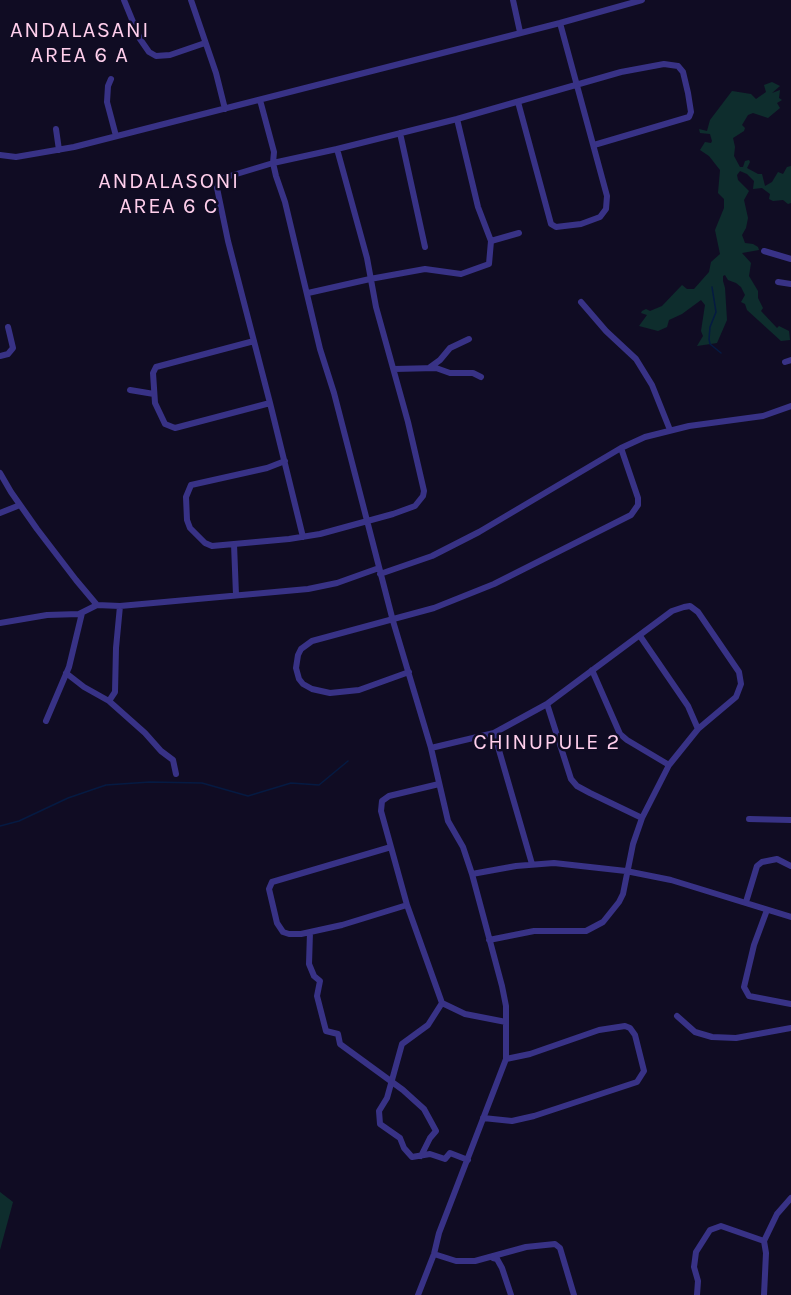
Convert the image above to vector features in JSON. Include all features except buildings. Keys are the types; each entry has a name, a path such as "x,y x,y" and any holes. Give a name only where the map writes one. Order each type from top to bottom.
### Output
{"street":[{"path":"124,0 140,39 149,52 156,56 170,55 205,43"},
{"path":"190,0 216,73 225,109"},
{"path":"513,0 520,33"},
{"path":"0,155 16,157 59,150 560,23 642,0"},
{"path":"518,102 549,220 556,227 595,220 604,213 608,205 607,196 560,23"},
{"path":"303,537 228,241 217,188 220,179 273,163 457,119 621,72 664,64 678,66 683,72 691,112 689,117 594,145"},
{"path":"111,79 107,102 116,135"},
{"path":"260,100 274,152 273,163 308,293 320,349 393,621 431,748 448,821 463,847 472,874 502,986 506,1022 506,1059 418,1295"},
{"path":"308,293 425,269 461,274 489,264 491,242 478,207 457,119"},
{"path":"56,129 59,150"},
{"path":"400,133 425,247"},
{"path":"285,461 250,472 199,482 189,487 186,497 187,520 190,528 208,545 303,537 367,522 415,506 423,496 424,491 408,422 337,149"},
{"path":"491,242 519,233"},
{"path":"764,251 791,259"},
{"path":"778,282 791,284"},
{"path":"581,302 606,331 636,359 652,385 670,430"},
{"path":"0,356 8,354 13,348 8,327"},
{"path":"429,368 450,348 469,339"},
{"path":"254,341 156,367 153,374 154,394 160,417 165,424 175,428 270,403"},
{"path":"394,369 429,368 450,373 473,373 481,377"},
{"path":"130,390 154,394"},
{"path":"0,623 47,615 82,613 97,604 120,606 337,583 432,556 479,532 621,448 645,437 698,424 756,418 791,406"},
{"path":"409,672 359,690 340,693 312,689 303,684 296,668 298,655 306,644 434,608 494,584 631,515 638,505 638,498 621,448"},
{"path":"0,473 20,506 97,604"},
{"path":"0,513 20,506"},
{"path":"234,544 236,595"},
{"path":"109,700 115,692 120,606"},
{"path":"431,748 494,732 547,704 672,611 690,606 698,612 739,672 741,684 736,697 698,729 669,765 642,818 626,871 626,886 619,902 603,922 586,931 534,931 489,940"},
{"path":"46,722 78,638 82,613"},
{"path":"640,636 683,698 698,729"},
{"path":"592,670 623,737 669,765"},
{"path":"66,673 84,687 109,700 173,760 176,774"},
{"path":"547,704 571,779 577,786 642,818"},
{"path":"494,732 532,864"},
{"path":"439,784 385,798 382,801 381,811 407,905 442,1004 465,1014 506,1022"},
{"path":"748,819 791,820"},
{"path":"391,847 286,876 270,884 273,909 279,927 289,934 342,925 407,905"},
{"path":"746,902 757,867 762,861 777,859 791,866"},
{"path":"472,874 532,864 554,863 626,871 671,879 791,916"},
{"path":"767,910 754,945 744,987 750,996 791,1004"},
{"path":"310,932 309,964 314,976 320,981 317,996 326,1031 338,1034 340,1044 404,1090 424,1109 436,1131 421,1156"},
{"path":"442,1004 428,1025 402,1044 387,1098 380,1111 380,1124 400,1138 404,1148 412,1157 430,1154 445,1159 450,1153 468,1160"},
{"path":"677,1016 695,1032 712,1037 736,1038 791,1028"},
{"path":"483,1119 512,1121 534,1116 637,1082 644,1071 635,1035 630,1028 625,1026 599,1030 530,1054 506,1059"},
{"path":"764,1295 766,1253 764,1241 777,1214 791,1198"},
{"path":"697,1295 698,1281 694,1267 696,1252 710,1230 721,1226 764,1241"},
{"path":"434,1254 463,1262 493,1257 526,1247 547,1244 558,1246 574,1295"},
{"path":"493,1257 498,1259 511,1295"}],"green space":[{"path":"772,82 780,86 772,93 780,90 779,98 782,100 777,103 780,108 768,118 753,113 748,115 742,125 745,128 744,131 733,138 734,156 740,167 743,167 745,161 749,160 747,168 762,174 765,186 772,182 778,172 783,174 787,167 791,166 791,203 788,204 783,200 769,199 770,194 762,188 753,189 754,181 747,174 740,171 737,175 738,180 749,191 744,200 748,218 742,235 745,243 753,244 759,250 742,253 751,263 749,276 758,291 758,298 763,308 761,311 777,328 779,326 789,331 790,340 781,341 747,310 745,304 741,302 745,295 741,287 728,280 725,275 723,281 727,320 717,343 697,346 703,336 701,331 705,305 701,300 682,314 669,320 667,327 658,331 639,326 647,315 641,313 642,311 646,309 650,311 662,306 682,285 687,289 694,289 709,272 711,262 720,254 715,230 724,208 724,199 718,193 720,170 709,156 700,150 705,142 711,143 712,141 710,134 700,133 699,129 707,131 710,120 732,91 751,94 756,99 766,92 764,85"},
{"path":"0,1192 13,1202 0,1250"}],"waterway":[{"path":"712,287 716,312 710,327 709,339 710,344 721,353"},
{"path":"0,826 19,821 68,798 106,785 150,782 202,783 248,796 291,783 319,785 348,761"}],"district":[{"name":"ANDALASANI AREA 6 A","path":"80,44"},
{"name":"ANDALASONI AREA 6 C","path":"169,194"},
{"name":"CHINUPULE 2","path":"547,743"}]}
